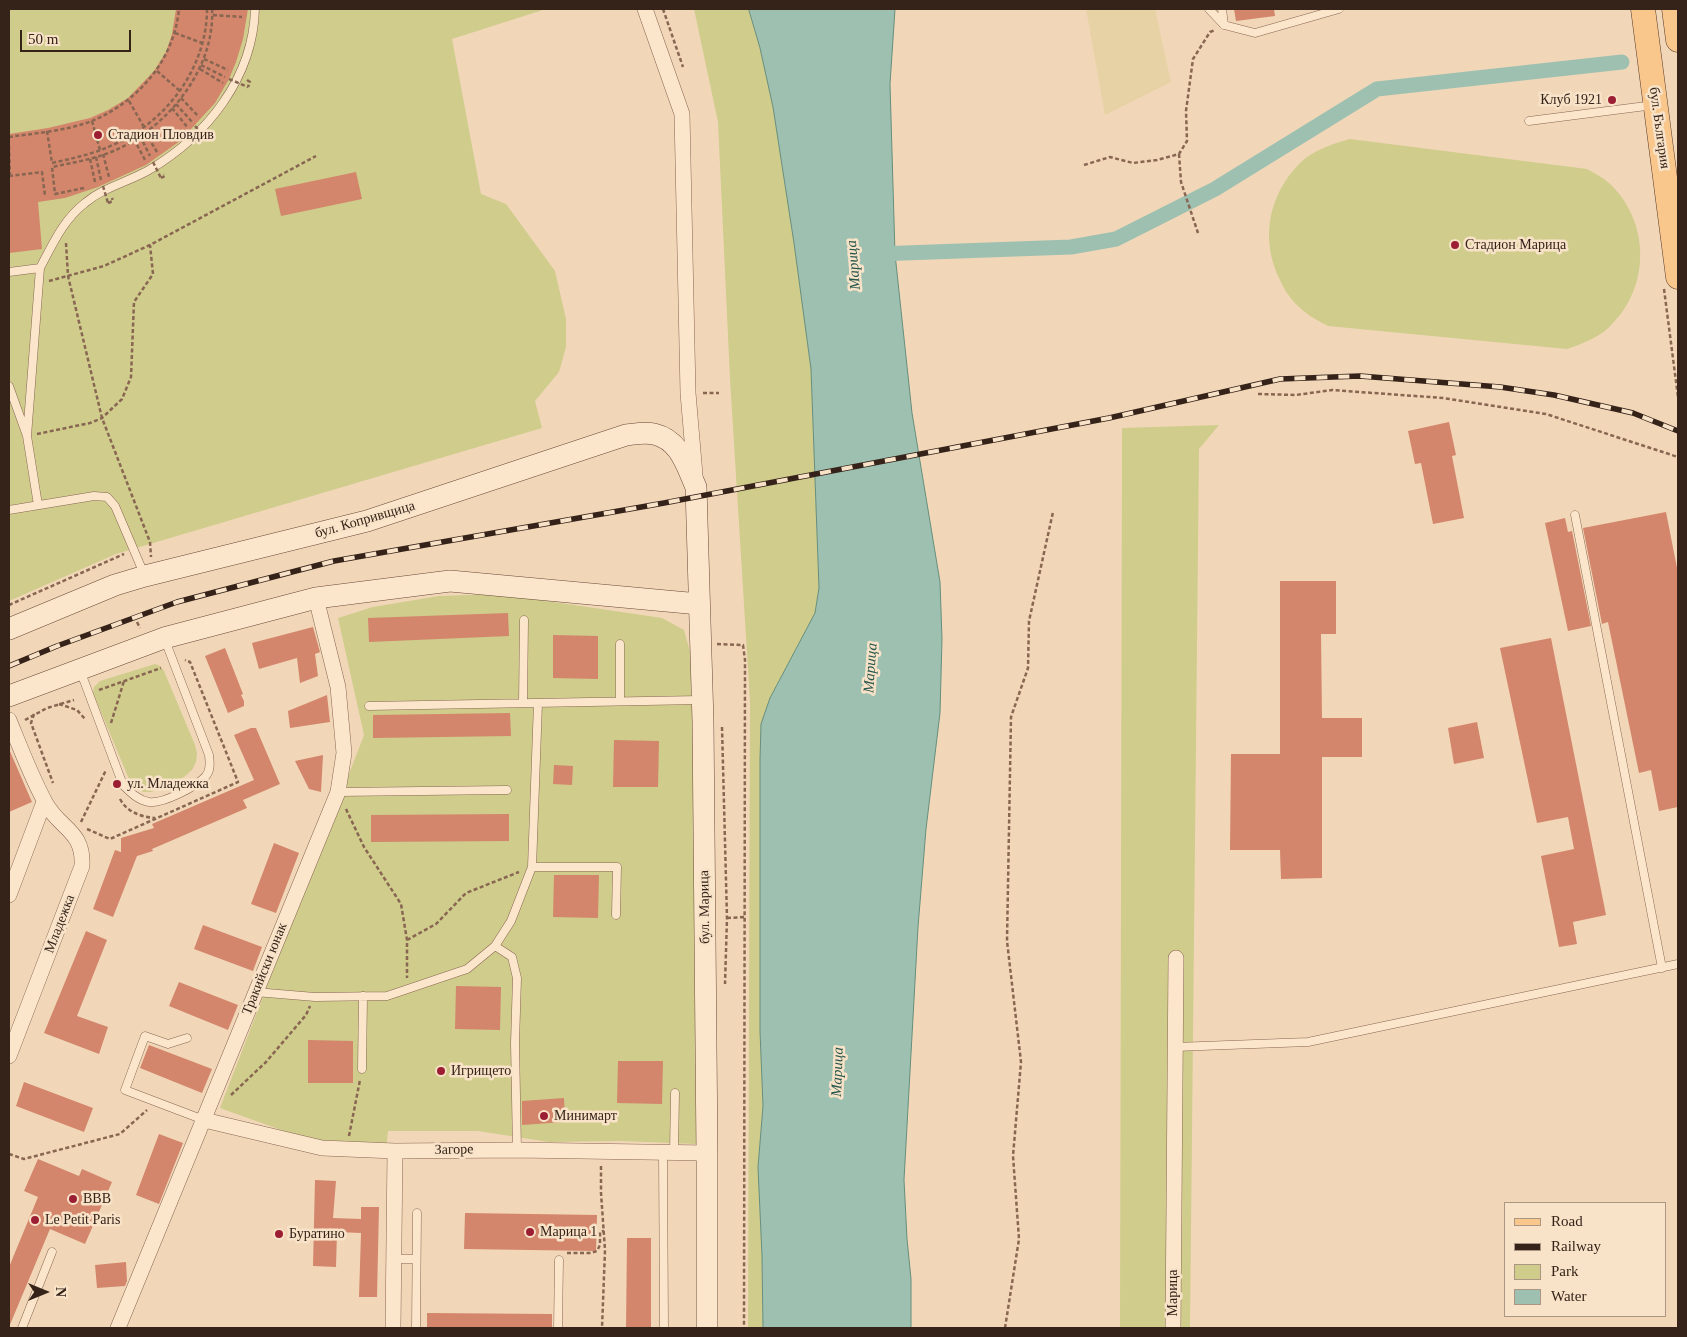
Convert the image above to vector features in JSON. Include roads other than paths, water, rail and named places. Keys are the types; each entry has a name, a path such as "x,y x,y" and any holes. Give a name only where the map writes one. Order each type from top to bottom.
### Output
{"main road":[{"name":"бул. България","path":"1643,9 1656,105 1674,205 1678,276"},
{"path":"1674,9 1678,40"},
{"name":"бул. Копривщица","path":"9,629 115,585 367,521 626,435 652,434 668,439 680,452 696,486"},
{"name":"бул. Марица","path":"696,486 702,700 707,1328"},
{"path":"9,696 164,638 316,598 450,581 699,604"}],"street":[{"path":"645,9 682,114 688,393 696,486"},
{"name":"Тракийски юнак","path":"118,1328 338,792 344,753 338,687 316,598"},
{"path":"9,895 49,796 16,721"},
{"name":"Младежка","path":"9,1056 82,866 81,848 77,831 57,818 49,796"},
{"name":"Марица","path":"1173,1328 1176,958"},
{"name":"Загоре","path":"204,1120 322,1148 395,1151 707,1152"},
{"path":"393,1328 395,1151"}],"lane":[{"path":"27,436 40,268 61,228 70,216 84,203 108,188 135,177 168,158 203,128 222,105 238,77 249,48 255,22 255,9"},
{"path":"1209,9 1224,26 1255,33 1339,9"},
{"path":"1222,9 1224,26"},
{"path":"1529,122 1656,105"},
{"path":"9,272 40,268"},
{"path":"9,386 27,436 38,504"},
{"path":"9,510 94,496 107,497 115,506 145,576"},
{"path":"1575,515 1662,968"},
{"path":"523,703 524,620"},
{"path":"80,669 123,785 136,798 150,802 160,802 195,784 206,776 210,764 164,638"},
{"path":"620,644 620,701"},
{"path":"369,706 702,700"},
{"path":"255,992 315,996 386,996 467,969 495,946 511,921 532,867 538,703"},
{"path":"338,792 507,790"},
{"path":"532,867 617,867 616,915"},
{"path":"495,946 512,957 517,978 515,1043 517,1150"},
{"path":"1175,1047 1308,1042 1678,964"},
{"path":"362,1069 363,996"},
{"path":"187,1038 168,1044 145,1036 125,1090 204,1120"},
{"path":"664,1328 669,1152 676,1093"},
{"path":"416,1328 417,1213"},
{"path":"22,1328 52,1252"},
{"path":"394,1259 416,1259"},
{"path":"558,1260 558,1328"}],"water":[{"path":"749,9 895,9 890,84 895,254 912,413 940,582 942,639 940,713 926,829 918,927 904,1180 911,1279 911,1328 763,1328 758,1167 763,1106 760,1031 761,724 770,698 815,613 819,588 811,369 773,107"}],"waterway":[{"path":"876,254 1071,247 1116,239 1215,189 1377,89 1622,62"}],"railway":[{"path":"9,666 57,646 177,602 334,561 664,503 1109,418 1280,379 1360,376 1500,387 1554,395 1633,413 1678,431"}],"place":[{"name":"Клуб 1921","path":"1612,100"},
{"name":"Стадион Пловдив","path":"98,135"},
{"name":"Стадион Марица","path":"1455,245"},
{"name":"ул. Младежка","path":"117,784"},
{"name":"Игрището","path":"441,1071"},
{"name":"Минимарт","path":"544,1116"},
{"name":"ВВВ","path":"73,1199"},
{"name":"Le Petit Paris","path":"35,1220"},
{"name":"Марица 1","path":"530,1232"},
{"name":"Буратино","path":"279,1234"}]}
